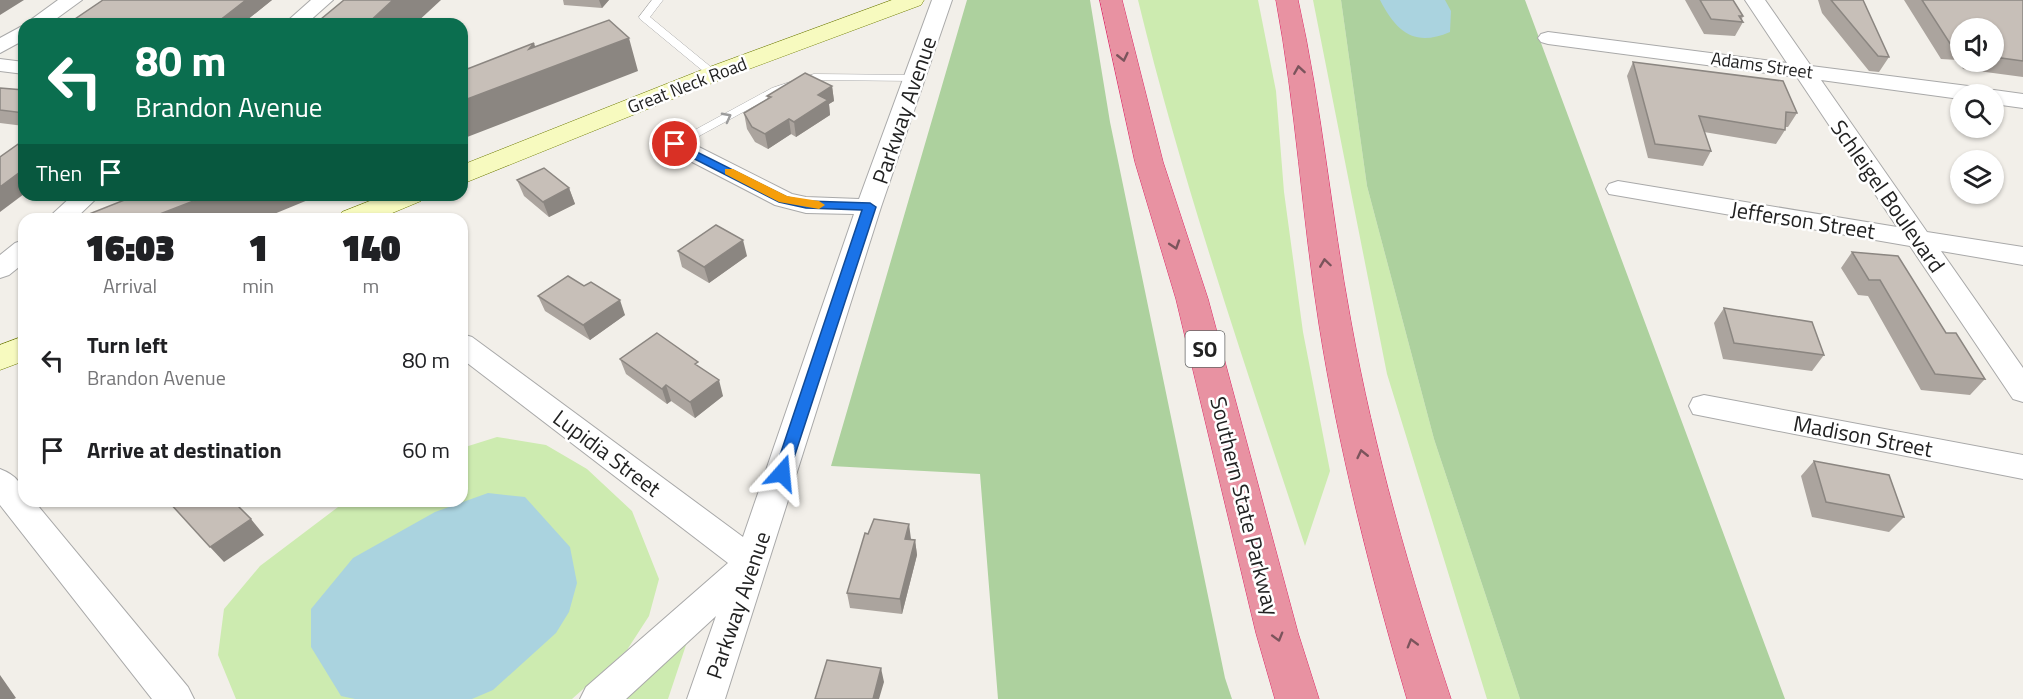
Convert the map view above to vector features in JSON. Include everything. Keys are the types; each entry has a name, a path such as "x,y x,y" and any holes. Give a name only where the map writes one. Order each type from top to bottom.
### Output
{"highway":[{"name":"Southern State Parkway","path":"1111,0 1149,162 1192,299 1277,633 1297,699"},
{"path":"1287,0 1309,131 1326,272 1348,393 1374,506 1429,699"}],"main road":[{"name":"Great Neck Road","path":"468,173 713,74 913,0"},
{"path":"366,213 396,201"},
{"path":"0,358 18,350"}],"street":[{"path":"44,18 72,0"},
{"path":"301,18 323,0"},
{"name":"Parkway Avenue","path":"706,699 870,207 942,0"},
{"name":"Schleigel Boulevard","path":"1755,0 2023,391"},
{"path":"0,47 18,35"},
{"name":"Adams Street","path":"1548,38 1950,91"},
{"path":"0,66 18,68"},
{"path":"2004,98 2023,101"},
{"path":"675,144 784,200 806,205 870,207"},
{"name":"Jefferson Street","path":"1618,189 2023,256"},
{"path":"67,213 81,201"},
{"path":"0,268 18,254"},
{"name":"Lupidia Street","path":"468,349 752,562"},
{"name":"Madison Street","path":"1704,406 2023,467"},
{"path":"0,482 18,504"},
{"path":"20,507 175,699"},
{"path":"599,699 752,562"}],"lane":[{"path":"658,0 644,17 713,74"},
{"path":"675,144 776,90 814,77 916,78"}],"green space":[{"path":"967,0 1090,0 1110,122 1225,678 1232,699 998,699 980,474 831,466"},
{"path":"1138,0 1258,0 1276,91 1284,192 1303,332 1330,471 1305,546 1195,206"},
{"path":"1313,0 1341,0 1367,186 1434,439 1520,699 1487,699 1387,374"},
{"path":"1341,0 1525,0 1785,699 1520,699 1434,439 1367,186"},
{"path":"497,437 546,445 587,469 632,511 659,579 649,616 627,650 572,699 236,699 218,655 224,609 260,566 338,507 468,507 468,446"},
{"path":"688,639 668,699 625,699"}],"water":[{"path":"1380,0 1445,0 1451,11 1450,32 1427,38 1408,34 1393,21"},
{"path":"488,493 525,497 570,547 577,583 569,612 556,633 493,690 472,699 355,699 341,696 311,647 311,609 353,558 435,512 449,507 468,507 468,500"}],"building":[{"path":"103,0 246,0 223,18 76,18"},
{"path":"344,0 393,0 374,18 322,18"},
{"path":"1700,0 1733,0 1743,16 1739,16 1743,22 1711,19"},
{"path":"1831,0 1863,0 1889,57 1878,56"},
{"path":"1922,0 2023,0 2023,61 2004,58 2004,18 1950,18 1950,43"},
{"path":"609,20 629,38 468,99 468,69 534,43 529,49"},
{"path":"1633,62 1783,81 1797,113 1786,112 1785,130 1699,116 1711,151 1655,144"},
{"path":"805,73 832,86 818,95 828,100 794,122 789,119 765,134 752,127 744,113"},
{"path":"0,88 18,90 18,112 0,110"},
{"path":"18,144 18,174 0,187 0,157"},
{"path":"544,168 569,188 543,202 517,180"},
{"path":"122,201 194,201 162,213 92,213"},
{"path":"716,225 743,240 704,267 678,251"},
{"path":"1852,252 1898,256 1946,333 1956,333 1985,379 1935,374 1880,280 1869,280"},
{"path":"568,276 584,286 591,282 620,300 583,325 538,296"},
{"path":"1724,308 1812,322 1824,355 1734,343"},
{"path":"657,333 719,380 690,402 666,385 662,389 620,359"},
{"path":"1814,461 1889,475 1904,517 1826,502"},
{"path":"173,507 239,507 251,519 210,547"},
{"path":"874,519 909,524 905,539 915,540 900,599 847,593 865,533 868,534"},
{"path":"827,660 881,668 873,699 815,699"}],"slow traffic":[{"path":"729,172 784,200 806,205 819,205"}],"route":[{"path":"675,144 784,200 806,205 870,207 782,473"}]}
